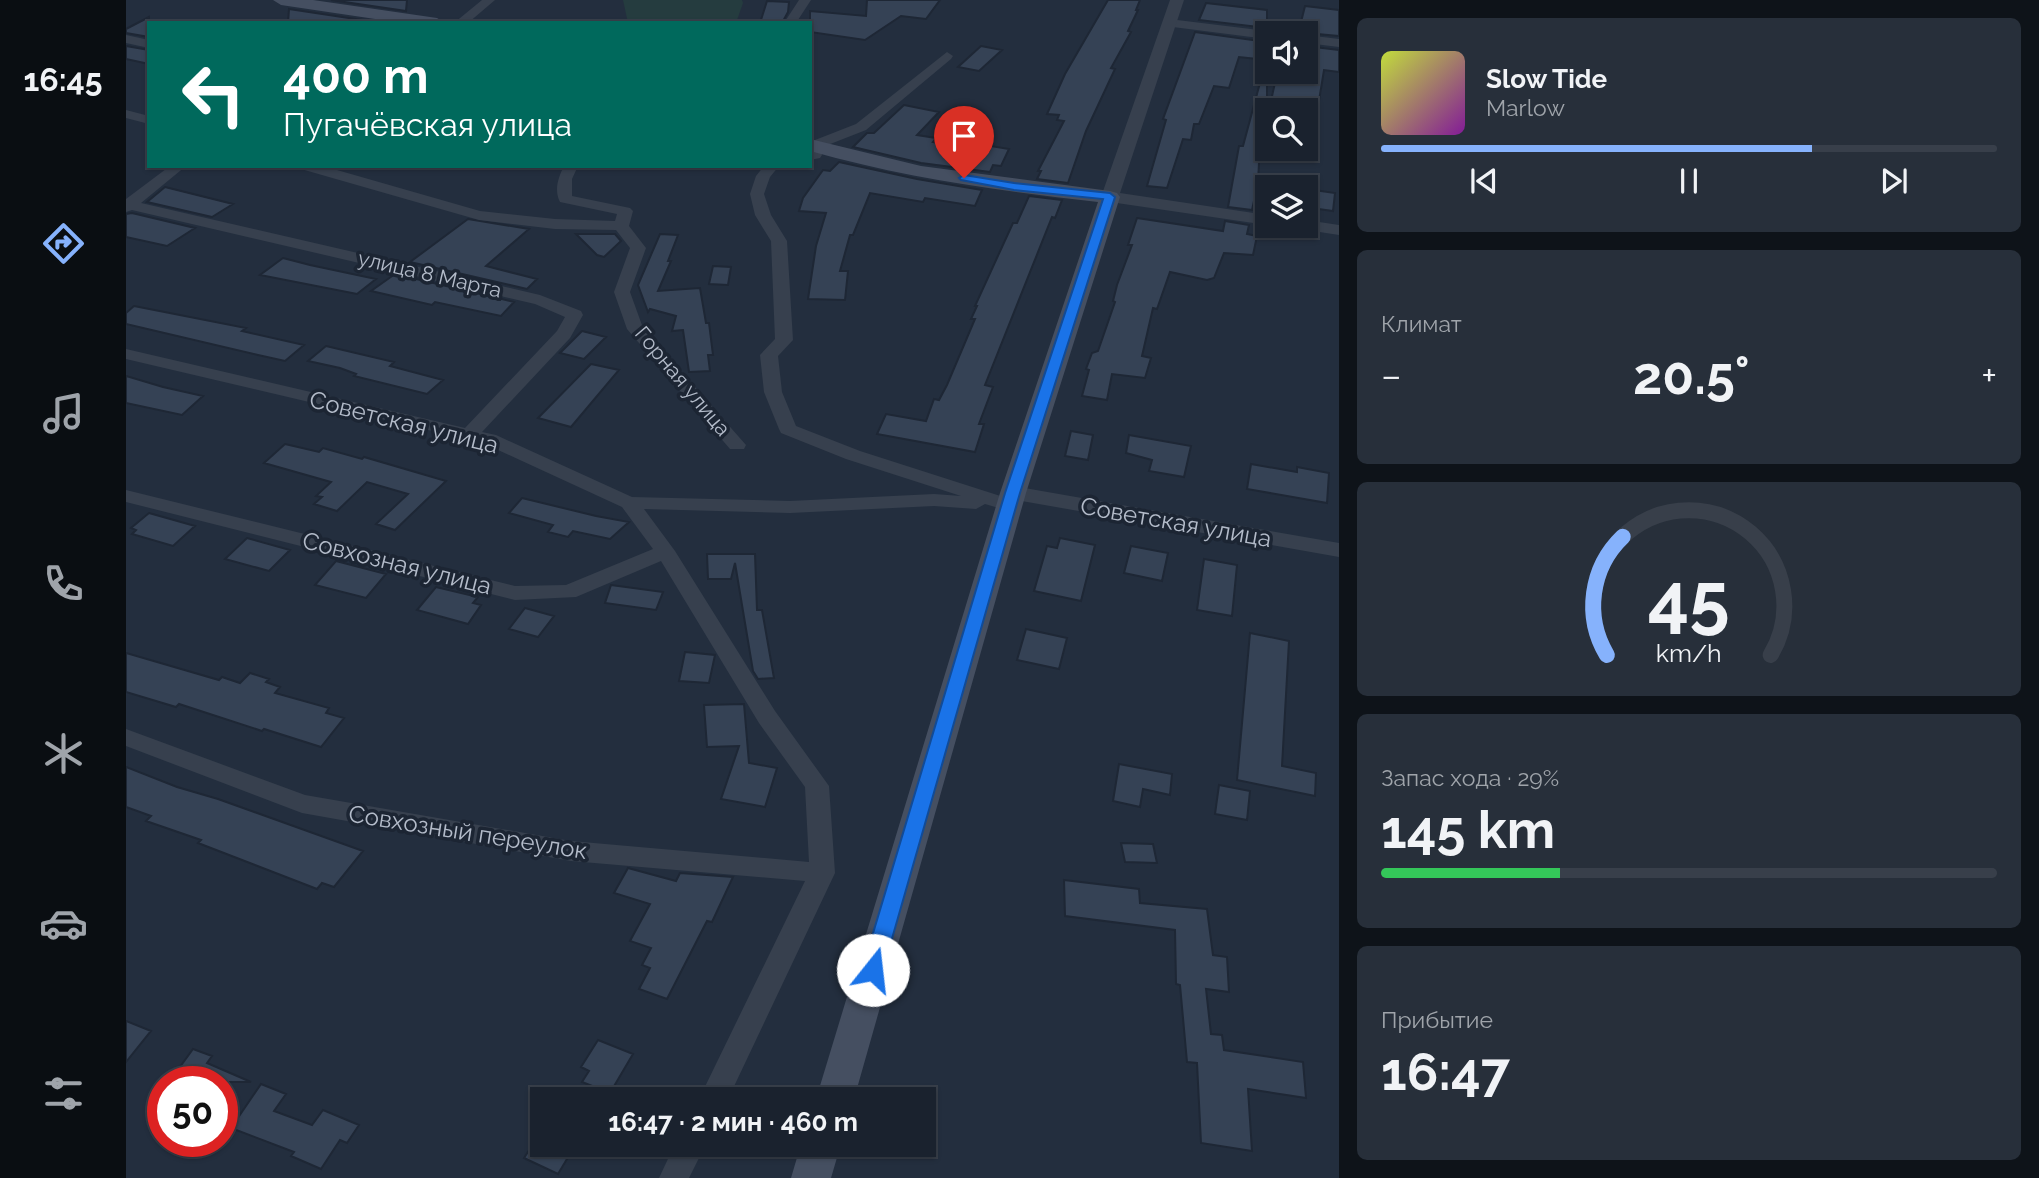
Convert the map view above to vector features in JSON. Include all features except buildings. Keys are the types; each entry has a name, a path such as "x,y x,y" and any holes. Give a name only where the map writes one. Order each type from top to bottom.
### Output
{"main road":[{"path":"281,0 423,21"},
{"path":"812,149 1000,184 1110,197 1011,499 839,1087"},
{"path":"811,1178 817,1157"}],"street":[{"path":"463,21 489,0"},
{"path":"791,21 805,0"},
{"path":"1177,0 1110,197 1255,218"},
{"path":"1169,23 1255,33"},
{"path":"126,39 147,44"},
{"path":"1318,40 1339,43"},
{"path":"812,149 861,127 947,56"},
{"path":"126,114 147,119"},
{"path":"127,205 176,168"},
{"path":"313,168 478,215 555,224 621,226"},
{"name":"Горная улица","path":"570,168 565,179 565,199 625,211 621,226 638,248 622,292 635,329 703,409 737,444"},
{"path":"770,168 763,176 757,194 763,215 779,241 784,340 769,355 773,392 788,429 853,455 1011,499"},
{"name":"улица 8 Марта","path":"127,205 540,300 575,315 564,334 469,435"},
{"path":"1318,227 1339,230"},
{"name":"Советская улица","path":"126,354 489,439 629,503 665,551 767,717 817,786 822,873"},
{"name":"Совхозная улица","path":"126,496 515,593 569,592 665,551"},
{"path":"629,503 790,507 1011,499"},
{"name":"Советская улица","path":"1011,499 1339,550"},
{"name":"Совхозный переулок","path":"126,737 302,804 572,851 822,873"},
{"path":"719,1087 822,873"},
{"path":"674,1178 684,1157"}],"green space":[{"path":"623,0 742,0 743,3 737,21 628,21"}],"route":[{"path":"873,970 1013,493 1110,197 1014,187 964,178"}]}
